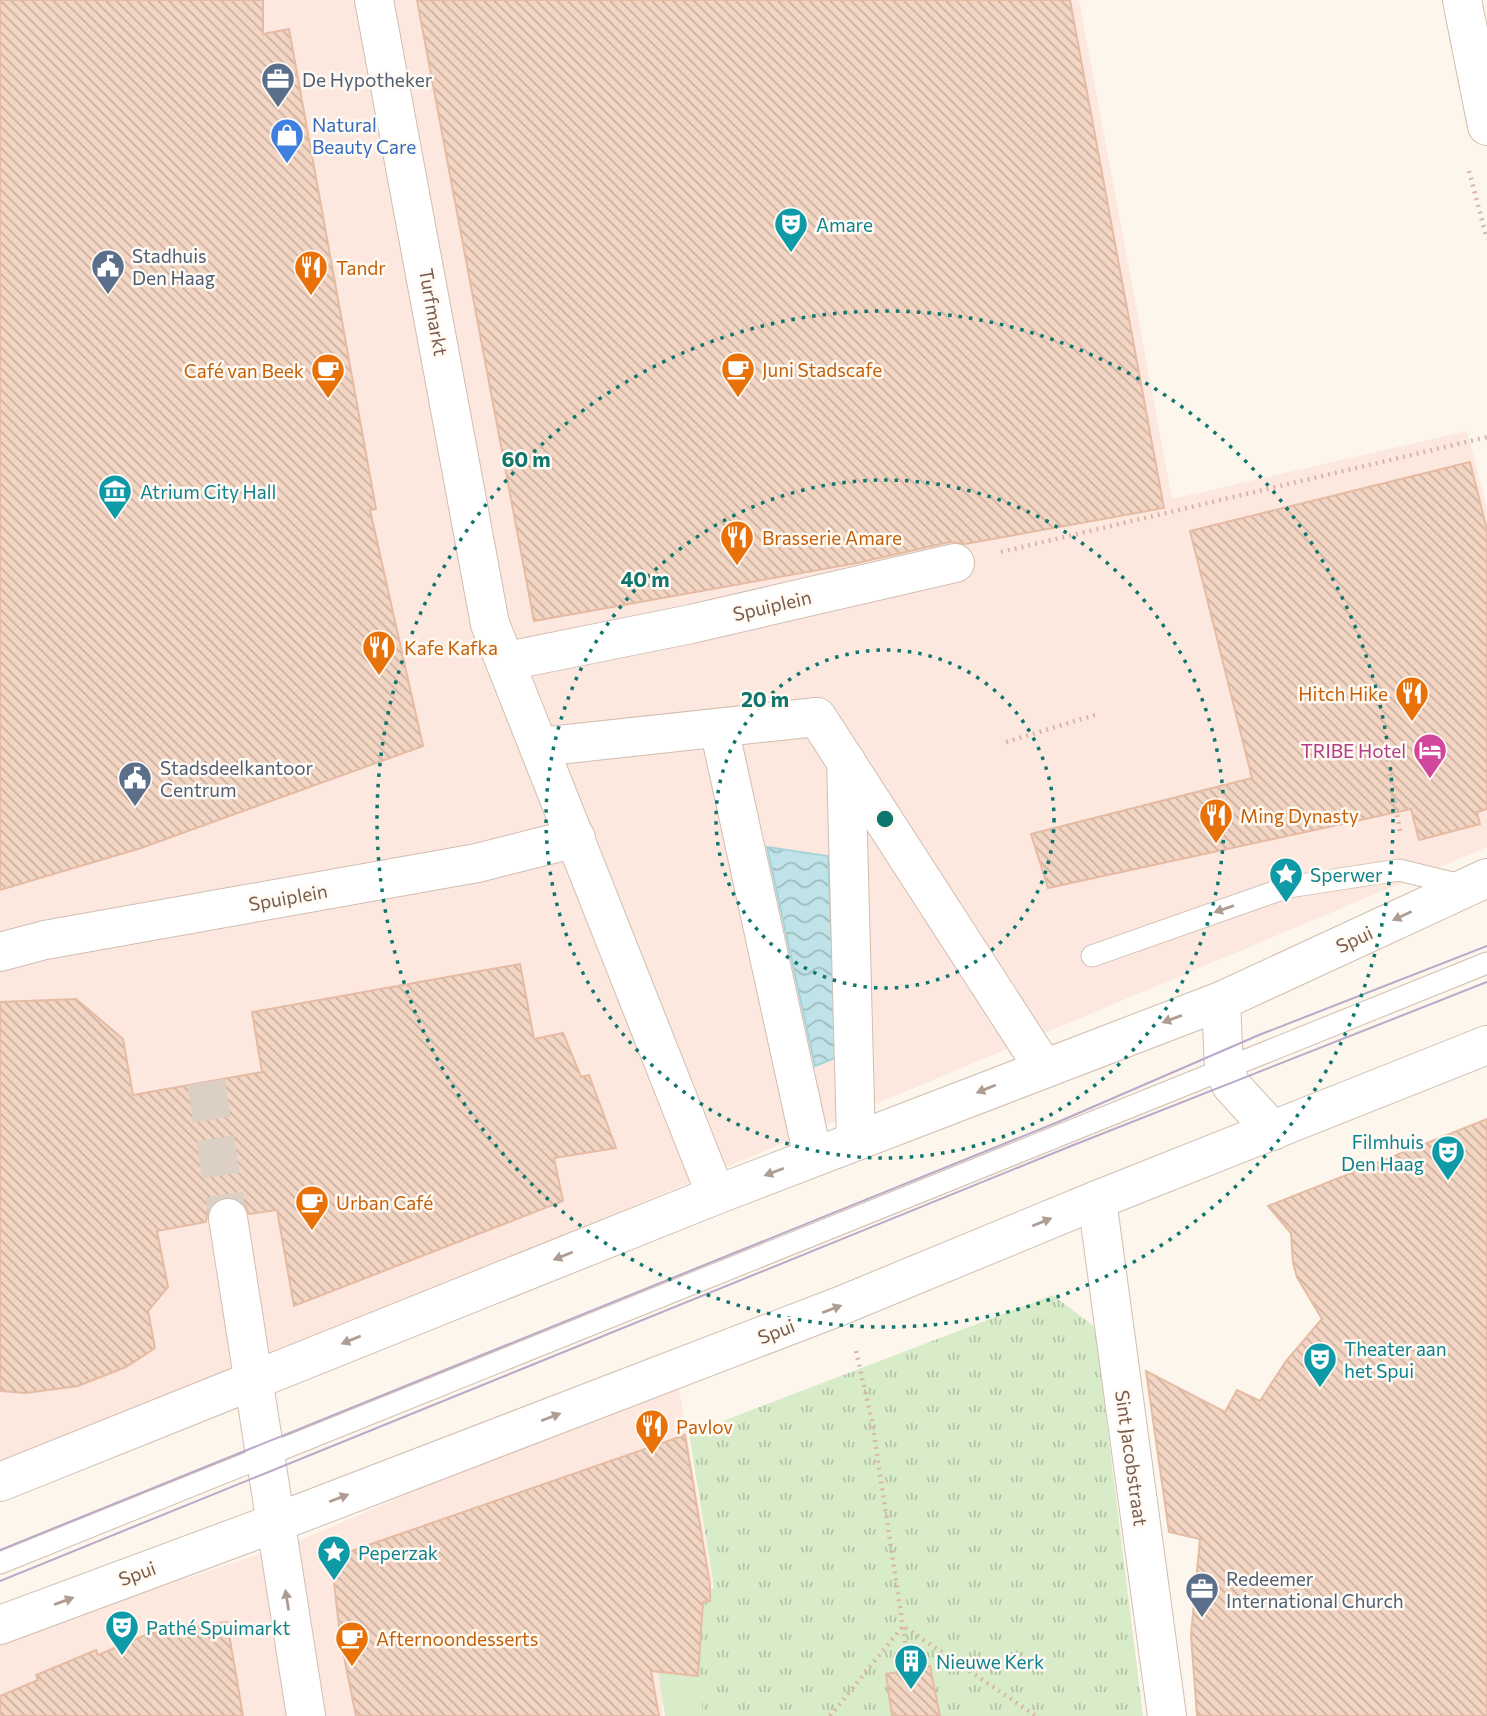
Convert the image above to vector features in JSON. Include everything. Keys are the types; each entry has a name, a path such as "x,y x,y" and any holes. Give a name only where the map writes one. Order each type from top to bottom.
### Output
{"street":[{"name":"Turfmarkt","path":"374,0 491,624 507,662"},
{"path":"1462,0 1487,126"},
{"name":"Spuiplein","path":"507,662 691,624 955,563"},
{"path":"507,662 716,1195"},
{"path":"540,747 817,716 1042,1067"},
{"path":"719,728 813,1157"},
{"path":"846,761 856,1141"},
{"name":"Spuiplein","path":"0,952 45,940 477,863 576,838"},
{"name":"Spui","path":"0,1482 716,1195 1042,1067 1221,1001 1476,882"},
{"path":"1221,1001 1224,1068 1231,1085 1273,1131"},
{"name":"Spui","path":"0,1625 275,1523 840,1306 1097,1200 1487,1045"},
{"name":"Sint Jacobstraat","path":"1097,1200 1167,1716"},
{"path":"228,1218 306,1716"}],"lane":[{"path":"1092,956 1288,887 1399,870 1476,882"},
{"path":"0,1563 265,1459 1487,963"}],"path":[{"path":"955,563 1487,437"},
{"path":"1006,742 1095,715"},
{"path":"1387,760 1397,814"},
{"path":"840,1306 862,1369 910,1674"},
{"path":"831,1716 903,1626"},
{"path":"903,1626 1036,1716"}],"shaded area":[{"path":"0,0 1079,0 1172,499 1467,431 1487,507 1487,847 163,1404 0,1466"},
{"path":"677,1377 713,1585 647,1598 661,1679 663,1716 0,1716 0,1640 296,1542"}],"green space":[{"name":"Nieuwe Kerk","path":"1053,1295 1095,1327 1143,1716 703,1716 688,1593 714,1588 689,1434"},
{"path":"688,1593 703,1716 665,1716 647,1600"}],"water":[{"path":"767,847 828,856 837,1057 815,1066"}],"building":[{"path":"0,0 263,0 263,34 289,29 376,509 370,510 423,746 141,848 0,890"},
{"name":"Amare","path":"417,0 1070,0 1164,508 965,544 950,542 857,563 534,621"},
{"path":"1470,462 1487,530 1487,809 1477,812 1480,824 1419,840 1411,809 1048,888 1031,834 1252,778 1190,531"},
{"path":"520,964 534,1039 563,1033 581,1077 589,1075 616,1148 554,1158 563,1201 294,1306 277,1210 249,1214 245,1205 236,1198 224,1197 215,1201 208,1210 206,1222 157,1231 168,1287 148,1311 155,1348 126,1367 78,1386 26,1393 0,1391 0,1002 76,999 123,1039 133,1095 262,1072 252,1012"},
{"path":"1487,1119 1487,1716 1197,1716 1191,1635 1200,1539 1169,1532 1146,1371 1225,1412 1237,1390 1260,1401 1286,1361 1322,1319 1297,1277 1291,1233 1268,1206"},
{"path":"685,1435 710,1585 710,1601 703,1602 698,1676 651,1671 659,1716 356,1716 341,1642 331,1558"},
{"path":"227,1622 243,1716 0,1716 0,1696 38,1680 36,1675 96,1650 98,1655 148,1634"},
{"name":"Nieuwe Kerk","path":"930,1666 940,1716 892,1716 886,1674"}],"tunnel":[{"path":"206,1082 228,1218"}],"tram line":[{"path":"0,1550 1058,1122 1259,1035 1487,946"},
{"path":"0,1581 1071,1146 1487,982"}],"place":[{"name":"De Hypotheker","path":"278,109"},
{"name":"Natural Beauty Care","path":"287,165"},
{"name":"Amare","path":"791,254"},
{"name":"Stadhuis Den Haag","path":"108,296"},
{"name":"Tandr","path":"311,297"},
{"name":"Juni Stadscafe","path":"738,399"},
{"name":"Café van Beek","path":"328,400"},
{"name":"Atrium City Hall","path":"115,521"},
{"name":"Brasserie Amare","path":"737,567"},
{"name":"Kafe Kafka","path":"379,677"},
{"name":"Hitch Hike","path":"1412,723"},
{"name":"TRIBE Hotel","path":"1430,780"},
{"name":"Stadsdeelkantoor Centrum","path":"135,808"},
{"name":"Ming Dynasty","path":"1216,845"},
{"name":"Sperwer","path":"1286,904"},
{"name":"Filmhuis Den Haag","path":"1448,1182"},
{"name":"Urban Café","path":"312,1232"},
{"name":"Theater aan het Spui","path":"1320,1389"},
{"name":"Pavlov","path":"652,1456"},
{"name":"Peperzak","path":"334,1582"},
{"name":"Redeemer International Church","path":"1202,1619"},
{"name":"Pathé Spuimarkt","path":"122,1657"},
{"name":"Afternoondesserts","path":"352,1668"},
{"name":"Nieuwe Kerk","path":"911,1691"}]}
